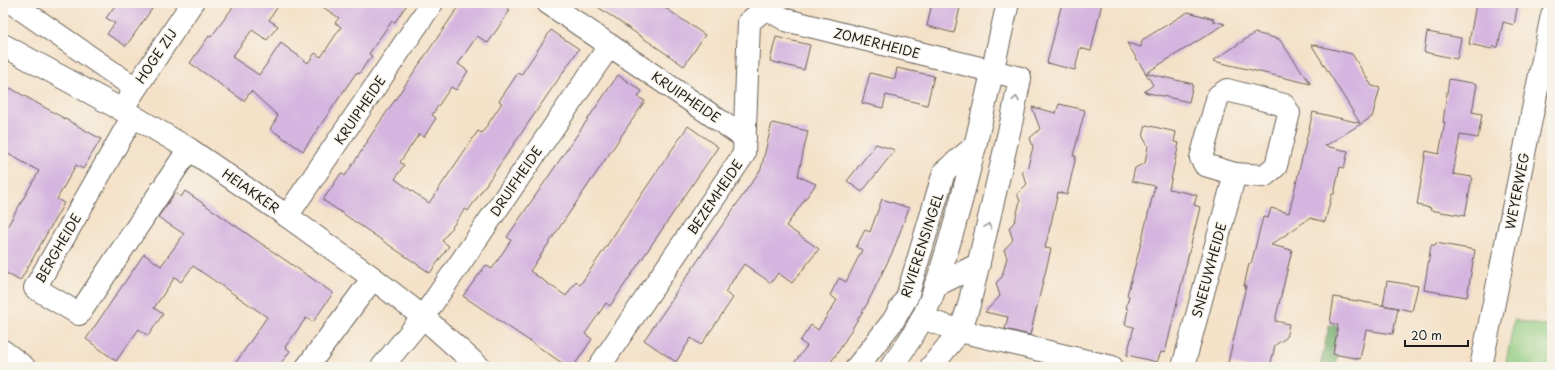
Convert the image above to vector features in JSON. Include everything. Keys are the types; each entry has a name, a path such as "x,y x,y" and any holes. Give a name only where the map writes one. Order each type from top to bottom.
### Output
{"street":[{"path":"12,3 135,88"},
{"name":"HOGE ZIJ","path":"128,112 135,88 192,3"},
{"name":"KRUIPHEIDE","path":"287,216 432,3"},
{"name":"KRUIPHEIDE","path":"548,3 745,138"},
{"name":"RIVIERENSINGEL","path":"891,367 907,357 935,286 968,179 1008,3"},
{"name":"ZOMERHEIDE","path":"764,6 786,20 992,71"},
{"name":"BEZEMHEIDE","path":"599,367 744,154 750,22 764,6"},
{"name":"WEYERWEG","path":"1481,367 1552,15"},
{"name":"HEIAKKER","path":"3,45 128,112 189,149 287,216 373,278 423,317 479,367"},
{"name":"DRUIFHEIDE","path":"382,367 423,317 610,45"},
{"path":"931,367 960,331 979,264 1012,119 1020,78 992,71"},
{"path":"1227,90 1284,105 1289,113 1276,166 1264,176 1235,174 1205,165 1201,158 1218,96 1227,90"},
{"name":"BERGHEIDE","path":"128,112 35,288 45,295 79,314 189,149"},
{"name":"RIVIERENSINGEL","path":"857,367 893,321 907,297 944,172 975,146"},
{"name":"SNEEUWHEIDE","path":"1183,367 1235,174"},
{"name":"RIVIERENSINGEL","path":"935,286 979,264"},
{"path":"307,367 373,278"},
{"path":"922,318 960,331 1112,367"}],"green space":[{"path":"1514,320 1552,327 1552,367 1505,367"},
{"path":"1329,325 1344,327 1335,367 1320,367"}],"building":[{"path":"117,3 156,3 126,46 107,34 115,23 106,18"},
{"path":"236,3 280,3 269,20 278,26 267,40 252,30 232,57 259,75 281,43 308,63 315,53 321,57 341,27 335,23 339,18 317,3 408,3 395,22 392,21 379,39 369,54 372,56 359,74 356,73 303,151 270,129 278,116 251,91 244,101 190,63 209,36 211,37"},
{"path":"461,3 500,3 510,10 488,43 477,36 458,64 468,71 456,90 451,87 432,115 436,118 424,137 419,134 400,162 404,165 395,179 429,203 478,131 482,133 502,103 499,101 518,73 521,75 551,30 579,49 468,211 465,209 442,241 449,246 430,273 323,200 341,173 345,176 367,141"},
{"path":"592,3 658,3 705,35 684,66"},
{"path":"932,3 961,3 954,33 927,26"},
{"path":"1062,3 1102,3 1091,51 1080,48 1075,70 1047,63"},
{"path":"1476,3 1518,3 1514,25 1503,22 1498,47 1493,47 1492,49 1469,44"},
{"path":"1188,12 1214,19 1213,21 1225,24 1146,73 1193,84 1189,102 1144,92 1153,85 1127,43 1141,47 1142,40"},
{"path":"1427,32 1461,38 1457,59 1424,52"},
{"path":"1255,33 1279,39 1311,84 1213,61"},
{"path":"776,37 810,45 804,70 770,61"},
{"path":"1311,44 1352,54 1372,86 1380,88 1372,117 1325,146 1348,151 1344,168 1340,167 1334,194 1332,194 1325,222 1310,218 1271,245 1292,250 1275,321 1289,324 1286,338 1275,345 1270,367 1245,367 1228,363 1246,286 1244,286 1249,264 1251,264 1263,217 1268,218 1271,208 1289,213 1313,112 1360,123"},
{"path":"897,68 934,76 927,105 886,95 883,108 862,103 870,73 895,79"},
{"path":"618,75 642,91 638,97 645,101 530,271 566,296 576,281 580,285 688,126 718,147 610,306 606,303 585,334 592,339 573,367 568,367 463,296 486,265 492,269 511,240 507,237"},
{"path":"1449,79 1477,84 1472,112 1482,114 1478,138 1460,135 1453,174 1472,177 1465,216 1430,210 1431,208 1417,205 1426,151 1439,154 1445,122 1443,122"},
{"path":"3,84 101,139 83,169 76,165 57,199 64,203 20,281 3,271 3,234 39,171 3,151"},
{"path":"1059,104 1085,110 1073,156 1076,156 1067,195 1058,192 1045,248 1051,249 1030,335 1005,329 1008,317 985,312 1000,296 996,283 1002,277 1007,257 1004,250 1013,240 1009,228 1015,221 1020,201 1017,194 1027,184 1022,172 1028,166 1033,147 1030,138 1040,129 1032,107 1056,113"},
{"path":"772,123 808,131 798,176 816,184 786,226 819,249 792,283 778,273 771,283 744,264 725,292 733,298 701,345 691,338 676,362 644,340 761,169"},
{"path":"1146,125 1176,132 1174,142 1179,143 1169,189 1197,195 1194,205 1200,207 1165,353 1161,352 1157,362 1127,355 1134,327 1125,325 1128,309 1126,308 1129,296 1127,295 1155,186 1132,181 1135,168 1145,163 1148,146 1143,137"},
{"path":"876,144 895,150 862,192 847,181"},
{"path":"185,191 333,293 313,322 306,318 285,347 290,351 278,367 233,367 267,317 193,266 181,282 175,277 154,308 163,314 148,336 139,329 116,361 86,339 144,254 161,266 184,234 158,217 175,193 181,197"},
{"path":"882,199 909,208 893,251 867,304 838,352 827,367 791,367 807,346 800,341 811,325 818,330 837,300 830,295 839,278 846,282 862,250 856,247 865,230 870,232"},
{"path":"1436,243 1475,250 1467,297 1424,290 1431,245 1436,245"},
{"path":"1387,281 1418,286 1412,311 1383,305"},
{"path":"1334,297 1398,308 1393,334 1366,330 1360,359 1333,354 1338,325 1330,323"}]}
